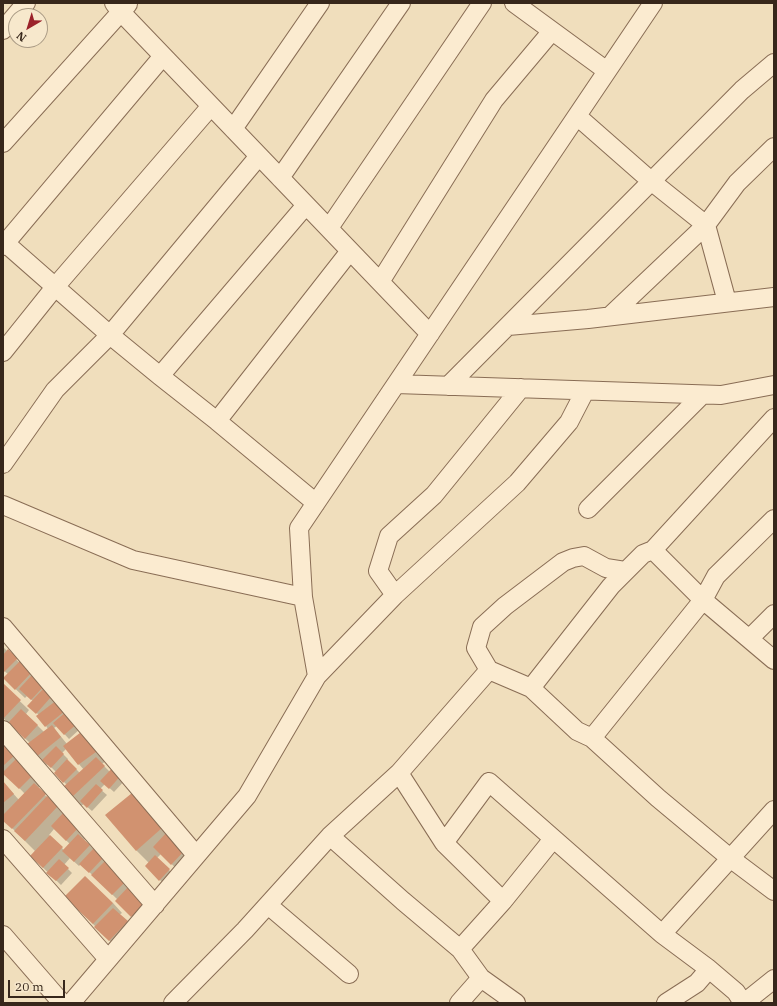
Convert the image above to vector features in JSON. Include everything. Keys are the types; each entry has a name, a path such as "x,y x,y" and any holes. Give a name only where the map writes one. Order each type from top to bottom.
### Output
{"street":[{"path":"3,30 26,3"},
{"path":"233,129 320,3"},
{"path":"280,178 401,3"},
{"path":"329,228 482,3"},
{"path":"514,3 607,71"},
{"path":"317,676 303,597 299,528 653,3"},
{"path":"3,143 121,6 163,56 430,334"},
{"path":"380,282 494,100 552,31"},
{"path":"163,56 4,244 110,335 316,503"},
{"path":"448,386 742,90 774,63"},
{"path":"3,352 55,288 211,106"},
{"path":"577,116 651,181 706,225 727,302"},
{"path":"610,316 706,225 737,183 774,148"},
{"path":"3,464 55,390 110,335 259,156"},
{"path":"160,376 306,205"},
{"path":"217,421 350,251"},
{"path":"508,326 774,297"},
{"path":"396,384 702,395 721,395 774,385"},
{"path":"395,595 378,571 389,536 434,495 521,388"},
{"path":"71,1003 247,796 317,676 395,595 517,482 569,422 585,391"},
{"path":"588,509 702,395"},
{"path":"531,688 611,586 642,554 653,550 774,418"},
{"path":"3,505 133,560 303,597"},
{"path":"592,738 703,600 716,576 774,519"},
{"path":"653,550 703,600 750,638 774,660"},
{"path":"625,571 606,568 584,556 563,562 505,606 482,627 476,648 489,670 531,688 577,731 592,738 658,798 730,858 774,892"},
{"path":"750,638 774,614"},
{"path":"3,627 196,856"},
{"path":"173,1003 245,930 330,836 399,773 489,670"},
{"path":"3,730 154,905"},
{"path":"399,773 444,843 503,901"},
{"path":"444,843 489,782 662,934 709,969 736,992 743,1003 774,979"},
{"path":"662,934 774,810"},
{"path":"330,836 460,949 481,978 516,1003"},
{"path":"3,839 108,960"},
{"path":"460,949 503,901 553,839"},
{"path":"268,905 349,974"},
{"path":"3,935 62,1003"},
{"path":"666,1003 697,983 709,969"},
{"path":"459,1003 481,978"}],"building":[{"path":"8,649 18,658 4,672 3,655"},
{"path":"20,661 32,672 15,690 3,678"},
{"path":"32,675 44,686 31,700 19,689"},
{"path":"3,683 21,700 3,719"},
{"path":"43,689 51,697 36,714 27,706"},
{"path":"57,700 65,711 45,727 36,716"},
{"path":"21,709 38,725 25,739 8,723"},
{"path":"67,711 78,723 64,735 53,723"},
{"path":"52,725 61,737 36,757 27,744"},
{"path":"85,729 100,749 78,765 63,746"},
{"path":"3,740 16,754 3,766"},
{"path":"56,746 64,754 51,768 42,760"},
{"path":"96,757 105,766 71,798 62,788"},
{"path":"16,759 33,775 19,789 3,774 3,772"},
{"path":"67,759 77,769 63,783 54,773"},
{"path":"115,765 123,773 109,789 100,781"},
{"path":"3,781 14,794 3,803"},
{"path":"34,783 46,794 12,829 3,821 3,815"},
{"path":"96,784 103,790 87,808 80,801"},
{"path":"132,793 162,828 136,851 105,815"},
{"path":"47,796 58,806 25,841 14,831"},
{"path":"64,812 79,827 66,841 51,826"},
{"path":"167,832 185,850 171,865 153,847"},
{"path":"78,834 90,845 74,862 62,851"},
{"path":"50,835 63,847 43,868 30,856"},
{"path":"94,848 104,857 89,873 79,864"},
{"path":"155,855 170,869 159,881 145,866"},
{"path":"59,859 69,868 56,881 46,873"},
{"path":"106,860 127,880 112,895 91,875"},
{"path":"85,876 113,903 93,924 64,897"},
{"path":"129,886 146,902 131,917 115,901"},
{"path":"113,908 128,921 109,941 94,927"}]}
